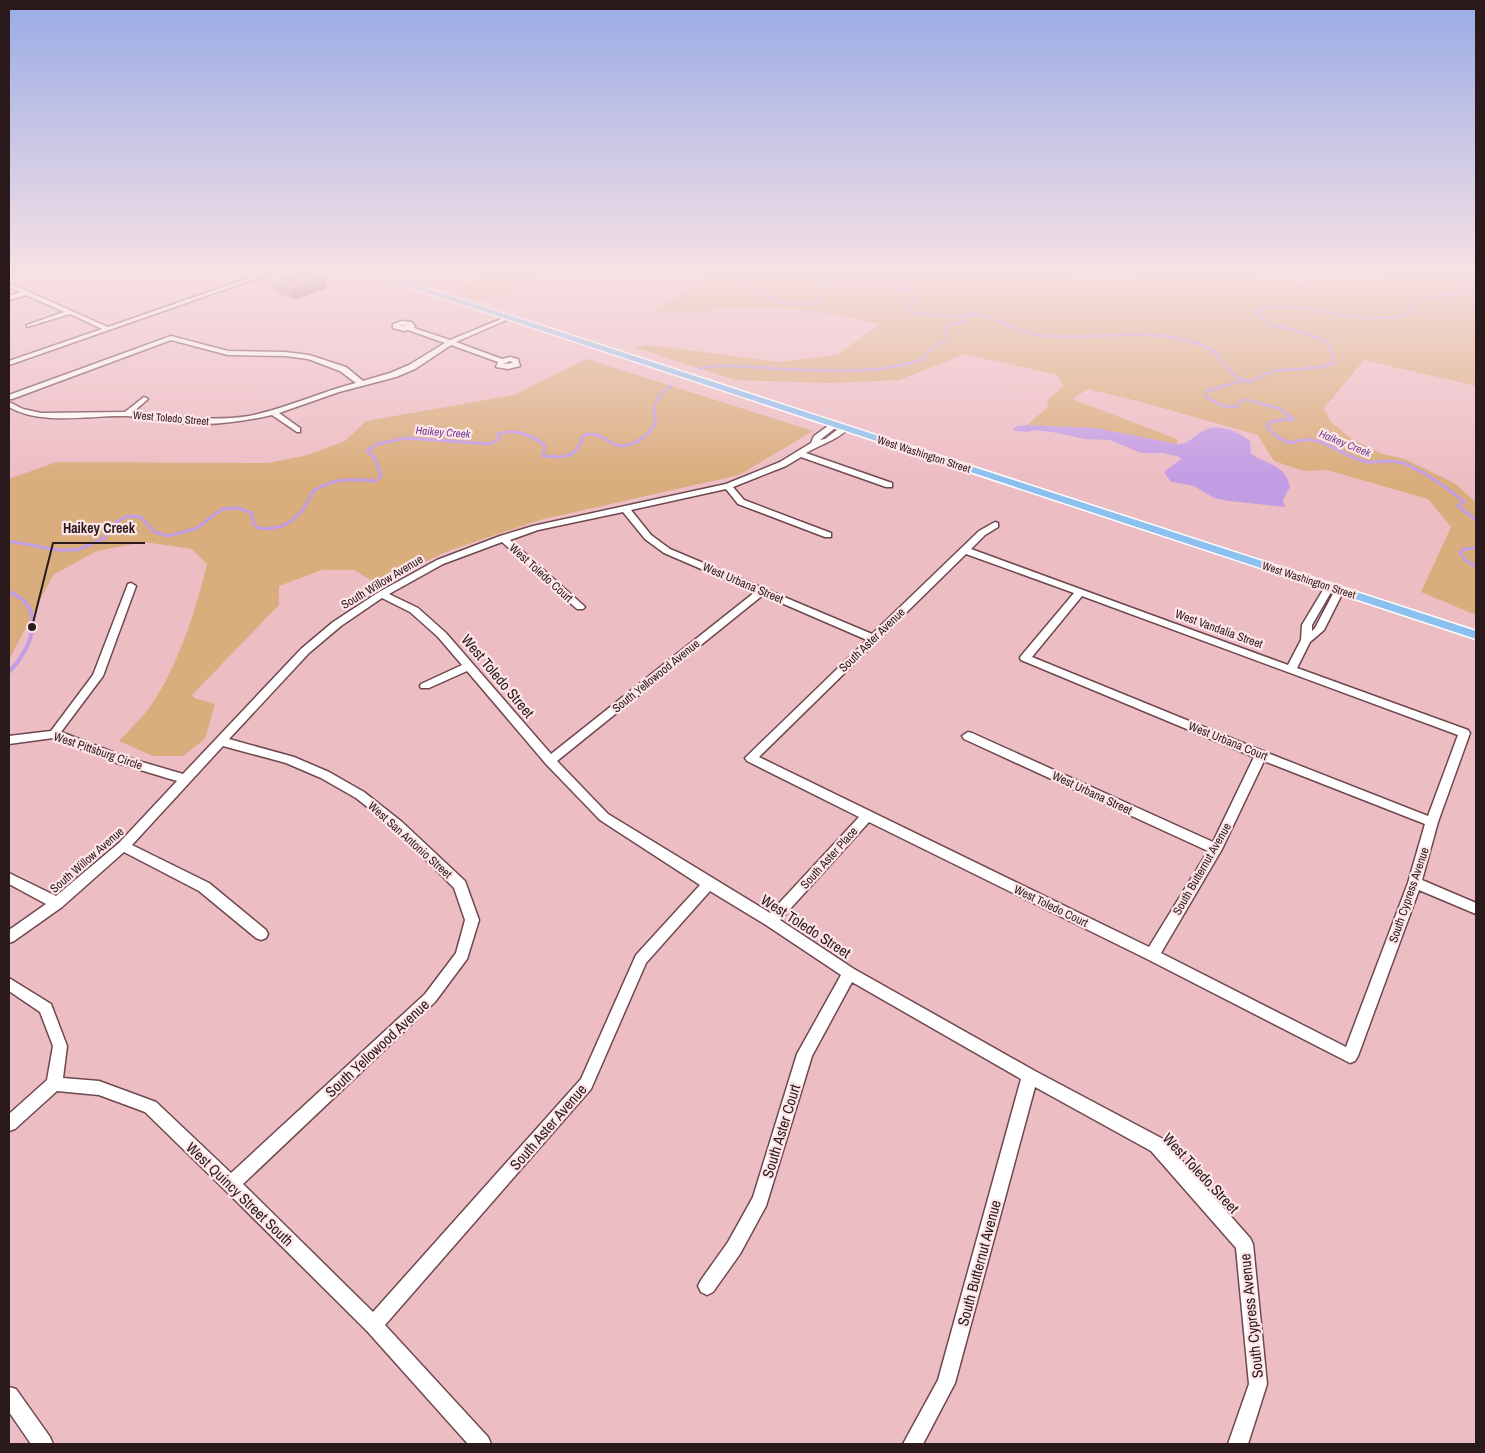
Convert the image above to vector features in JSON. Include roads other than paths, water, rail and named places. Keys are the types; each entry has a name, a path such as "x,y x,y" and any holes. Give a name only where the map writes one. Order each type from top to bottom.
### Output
{"main road":[{"name":"West Washington Street","path":"578,341 1476,635"}],"street":[{"path":"9,363 74,341"},
{"path":"9,397 163,341"},
{"path":"182,341 228,353 285,354 309,357 343,369 361,383"},
{"path":"447,341 502,361"},
{"name":"West Toledo Street","path":"9,404 21,411 41,415 127,414 213,422 235,420 273,412 322,394 393,375 412,367 451,342"},
{"name":"West Toledo Street","path":"127,414 144,399"},
{"path":"273,412 296,430"},
{"name":"South Willow Avenue","path":"9,937 57,903 123,846 305,651 337,624 382,594 440,562 502,538 536,528 728,486 765,473 801,454 815,444 828,441 840,426"},
{"path":"801,454 889,485"},
{"path":"728,486 741,502 828,534"},
{"name":"West Urbana Street","path":"625,508 648,537 667,551 874,638"},
{"name":"South Aster Avenue","path":"751,758 964,550 982,533 995,525"},
{"name":"West Toledo Court","path":"502,538 580,607"},
{"name":"West Vandalia Street","path":"964,550 1464,733"},
{"path":"54,734 98,676 132,586"},
{"path":"1291,669 1306,640 1319,630 1334,588"},
{"name":"South Yellowood Avenue","path":"550,761 762,591"},
{"name":"West Urbana Court","path":"1080,592 1025,658 1261,755 1432,822"},
{"name":"West Toledo Street","path":"382,594 414,610 442,636 550,761 604,817 771,921 849,973 1030,1076 1157,1145 1244,1244"},
{"path":"425,686 469,666"},
{"name":"South Cypress Avenue","path":"1350,1056 1415,882 1432,822 1464,733"},
{"name":"West Pittsburg Circle","path":"9,740 54,734 122,760 186,780"},
{"name":"West Urbana Street","path":"968,736 1216,849"},
{"name":"West San Antonio Street","path":"221,741 290,760 324,775 360,795 398,825 460,885"},
{"name":"South Butternut Avenue","path":"1152,955 1216,849 1261,755"},
{"name":"West Toledo Court","path":"751,758 1152,955 1350,1056"},
{"name":"South Aster Place","path":"771,921 867,816"},
{"path":"123,846 204,887 261,934"},
{"path":"9,878 57,903"},
{"path":"1415,882 1476,909"},
{"name":"South Aster Avenue","path":"373,1325 586,1084 642,960 709,884"},
{"name":"South Yellowood Avenue","path":"231,1184 430,998 462,955 472,920 460,885"},
{"name":"South Aster Court","path":"707,1286 734,1248 760,1200 805,1054 849,973"},
{"path":"9,984 46,1008 60,1046 54,1084 9,1124"},
{"name":"South Butternut Avenue","path":"913,1444 946,1383 1030,1076"},
{"name":"West Quincy Street South","path":"54,1084 98,1088 150,1107 231,1184 373,1325 481,1444"},
{"name":"South Cypress Avenue","path":"1238,1444 1258,1384 1244,1244"},
{"path":"9,1396 43,1444"}],"waterway":[{"name":"Haikey Creek","path":"699,369 716,366 847,371 887,368 924,359 928,352 945,341"},
{"name":"Haikey Creek","path":"1189,341 1204,346 1217,354 1234,375 1250,382 1273,371 1321,367 1332,364 1333,359 1329,343 1324,341"},
{"name":"Haikey Creek","path":"1242,381 1206,391 1206,397 1223,406 1237,407 1239,402 1245,399 1280,409 1286,413"},
{"name":"Haikey Creek","path":"654,412 655,404 659,397 671,386"},
{"name":"Haikey Creek","path":"9,541 57,550 77,550 105,538 106,528 127,516 141,517 154,532 169,536 197,528 222,509 238,508 252,513 253,522 258,528 273,528 286,524 298,515 314,491 323,486 345,480 376,481 381,476 375,458 367,451 377,444 407,438 490,444 500,438 498,434 517,432 534,438 545,445 543,456 563,457 573,453 583,436 588,434 597,435 618,446 624,446 640,440 656,423 654,412"},
{"name":"Haikey Creek","path":"1284,412 1293,419 1273,421 1267,425 1280,438 1291,443 1301,440 1318,441 1351,457 1365,461 1393,461 1405,464 1442,485 1458,497 1464,502 1458,506 1476,520"},
{"name":"Haikey Creek","path":"1476,548 1464,549 1460,552 1464,559 1476,567"},
{"name":"Haikey Creek","path":"9,592 21,599 29,608 32,618 29,641 17,663 9,672"}],"place":[{"name":"Haikey Creek","path":"32,627"}]}
